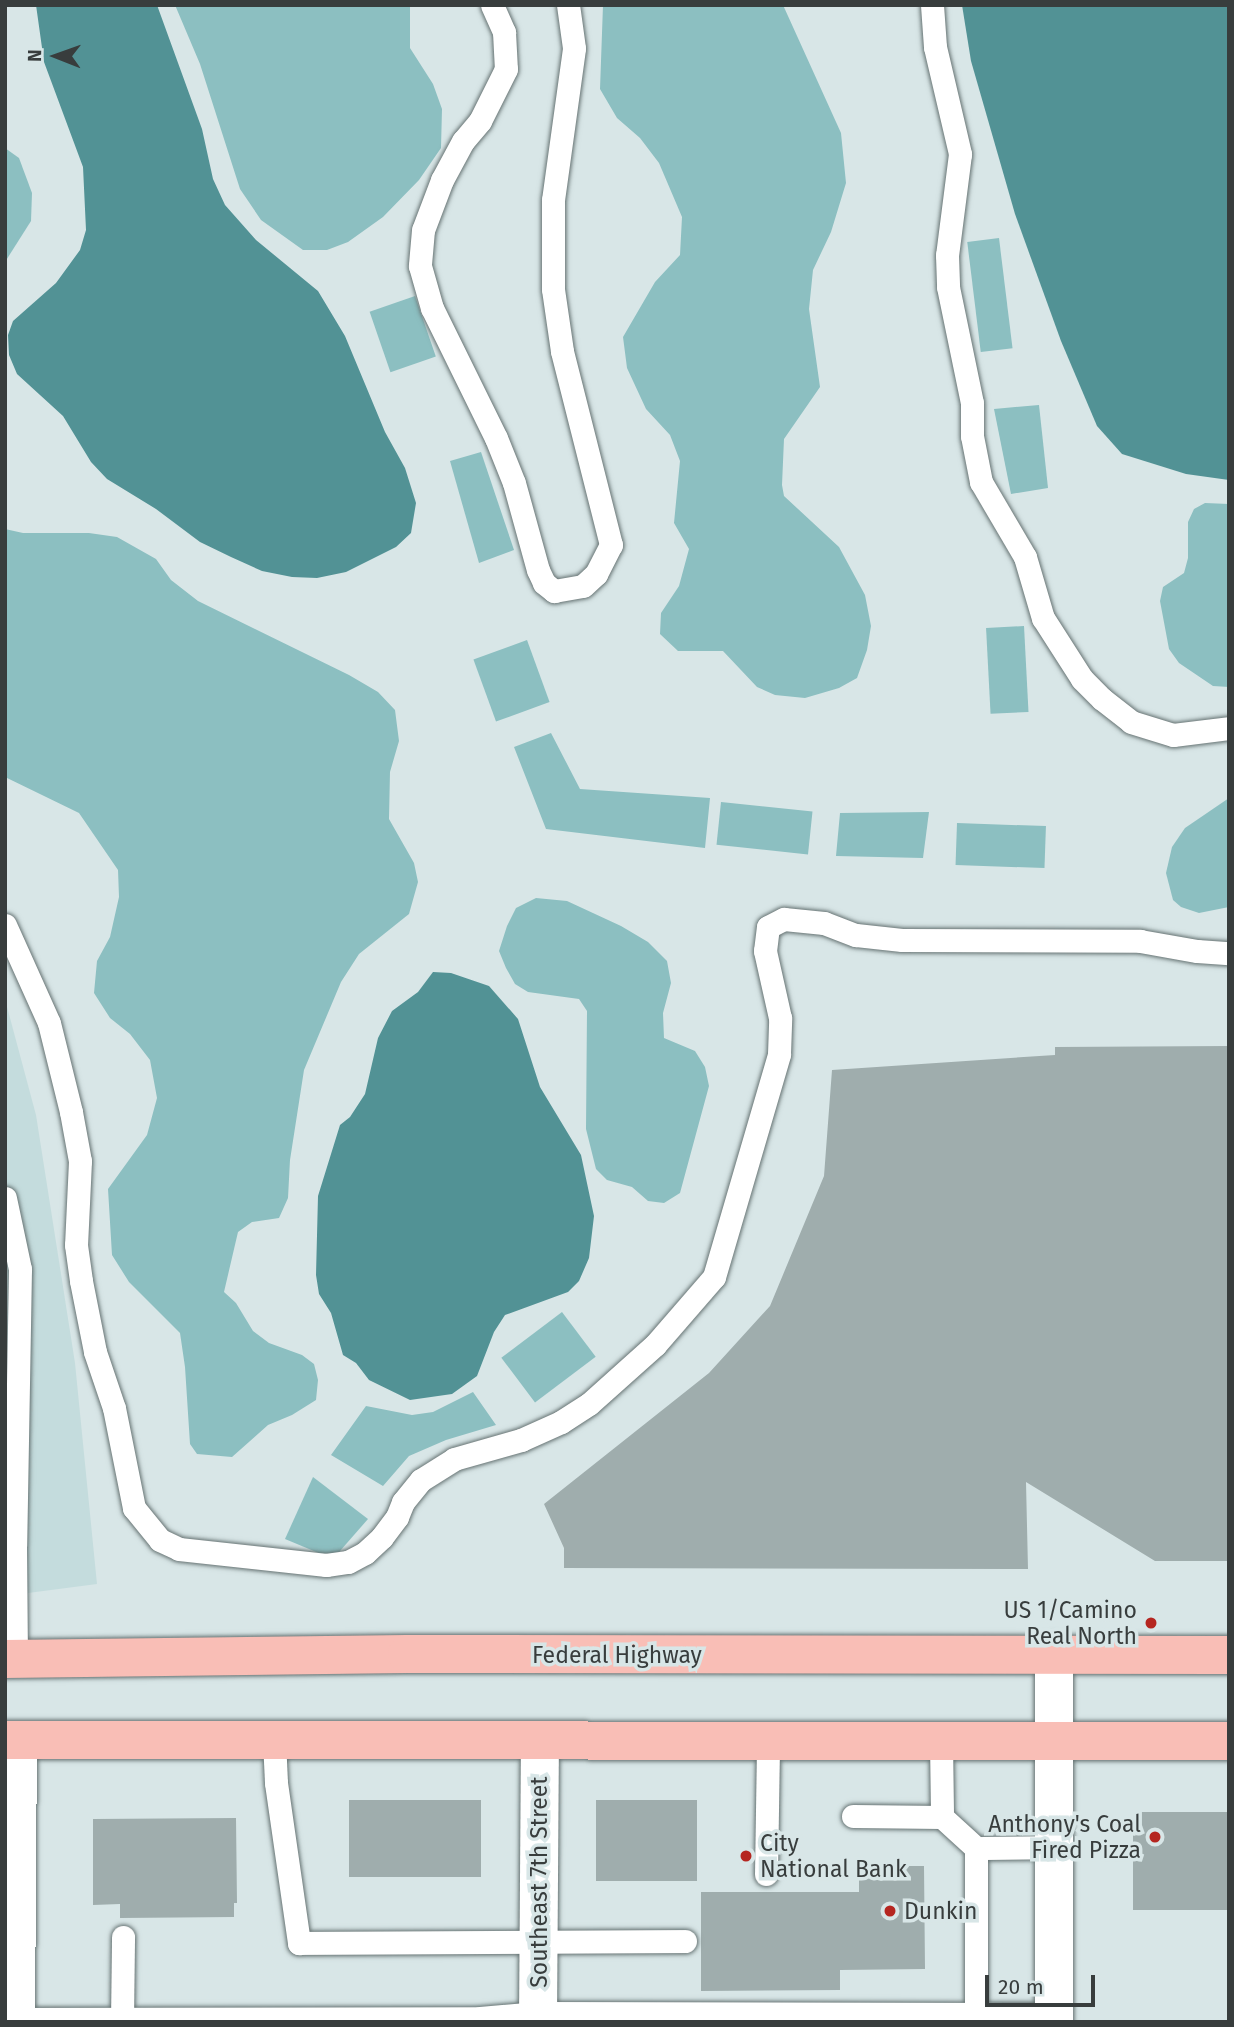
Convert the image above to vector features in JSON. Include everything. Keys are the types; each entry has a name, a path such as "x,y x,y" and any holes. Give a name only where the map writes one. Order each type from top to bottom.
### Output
{"main road":[{"name":"Federal Highway","path":"11,1659 407,1654 1229,1655"},
{"path":"12,1740 1229,1741"}],"street":[{"path":"1054,1653 1054,2018"},
{"path":"12,1740 13,2020"},
{"name":"Southeast 7th Street","path":"538,2017 540,1741"}],"lane":[{"path":"492,5 504,32 506,69 480,121 463,141 442,180 423,230 420,266 432,308 496,438 514,484 538,570 544,583 554,591 583,586 596,574 611,545 562,351 553,289 553,200 574,48 568,5"},
{"path":"932,5 935,47 960,154 947,254 948,286 972,403 972,436 981,482 1025,557 1043,618 1082,679 1101,699 1131,722 1173,735 1229,728"},
{"path":"5,925 49,1023 71,1112 80,1161 76,1245 81,1281 94,1352 114,1408 134,1508 160,1540 179,1549 326,1565 348,1562 365,1553 382,1537 397,1517 403,1502 421,1480 454,1459 521,1440 561,1422 589,1404 654,1345 714,1277 779,1054 780,1018 765,951 768,927 784,919 824,923 840,932 856,935 902,940 1140,941 1198,951 1229,953"},
{"path":"5,1198 20,1269 10,1545 11,1659"},
{"path":"274,1740 276,1783 299,1943 685,1941"},
{"path":"766,1874 768,1741"},
{"path":"941,1741 942,1817"},
{"path":"853,1816 942,1817 976,1848 1054,1847"},
{"path":"976,1848 976,2014"},
{"path":"121,2020 123,1937"},
{"path":"13,2020 976,2014 1054,2018"}],"shaded area":[{"path":"36,5 157,5 202,129 213,179 225,205 256,240 318,291 345,336 385,432 405,468 416,503 411,533 396,547 346,572 317,578 292,577 262,571 231,557 200,542 156,509 107,479 91,462 63,416 17,374 9,355 8,335 13,321 56,283 80,250 86,230 83,167 44,62"},
{"path":"175,5 410,5 410,48 433,84 442,109 441,148 419,180 383,217 348,242 327,250 303,250 261,220 240,189 200,64"},
{"path":"603,5 783,5 841,133 846,183 831,232 813,270 809,309 820,387 784,439 782,485 784,496 839,547 865,595 871,626 867,650 857,678 839,688 805,698 775,695 757,687 723,651 678,651 660,634 661,613 679,586 689,549 674,523 680,461 670,435 646,409 627,368 623,337 655,282 680,255 682,217 659,163 640,138 617,118 600,89"},
{"path":"962,5 1229,5 1229,480 1186,474 1122,454 1097,426 1061,341 1015,214 971,61"},
{"path":"5,148 19,158 32,193 31,221 5,262"},
{"path":"999,238 1013,348 981,352 967,242"},
{"path":"415,296 436,357 390,372 370,312"},
{"path":"1039,405 1048,488 1011,494 994,409"},
{"path":"481,452 514,550 479,563 450,461"},
{"path":"1205,503 1229,504 1229,687 1213,686 1179,663 1169,649 1160,601 1163,587 1184,573 1188,558 1188,522 1194,509"},
{"path":"5,529 23,533 89,533 117,537 156,559 171,580 198,601 349,675 378,692 395,710 399,741 390,772 389,819 414,863 418,882 409,914 359,954 341,982 304,1070 290,1160 288,1198 279,1218 252,1222 238,1232 224,1292 236,1303 253,1331 269,1343 302,1355 314,1364 318,1380 316,1400 292,1415 268,1425 232,1457 197,1454 190,1444 180,1333 129,1282 112,1255 108,1189 147,1135 157,1098 150,1060 130,1034 110,1018 94,993 97,961 110,937 119,897 118,870 79,813 5,777"},
{"path":"1024,626 1029,712 991,714 986,628"},
{"path":"527,640 550,702 496,722 473,659"},
{"path":"551,733 580,789 710,798 705,848 546,829 514,747"},
{"path":"1229,798 1229,907 1199,913 1181,907 1173,900 1166,873 1172,847 1185,828"},
{"path":"721,802 812,812 808,854 717,845"},
{"path":"929,812 923,858 836,856 840,813"},
{"path":"957,823 1046,826 1044,868 956,865"},
{"path":"536,898 567,901 621,926 648,942 667,961 671,983 663,1013 664,1038 695,1051 705,1067 709,1086 680,1193 664,1203 648,1201 632,1187 607,1180 596,1169 586,1129 587,1011 579,999 528,992 515,984 506,968 499,951 507,926 516,908"},
{"path":"433,972 451,973 489,986 518,1019 540,1087 581,1155 594,1216 589,1258 579,1281 568,1292 505,1315 494,1332 477,1376 452,1394 410,1400 369,1380 356,1363 343,1355 331,1313 319,1294 316,1275 318,1196 340,1125 350,1117 365,1094 378,1038 392,1011 418,992"},
{"path":"6,1003 36,1115 75,1363 97,1584 5,1596"},
{"path":"562,1312 596,1357 535,1402 501,1358"},
{"path":"473,1392 496,1425 446,1440 409,1456 383,1486 331,1455 366,1406 412,1415 433,1412"},
{"path":"313,1477 368,1519 333,1559 285,1539"}],"building":[{"path":"1229,1046 1229,1561 1155,1561 1026,1482 1028,1569 564,1568 564,1548 544,1504 709,1373 770,1306 824,1176 832,1070 1055,1055 1055,1047"},
{"path":"349,1800 481,1800 481,1877 349,1877"},
{"path":"596,1800 697,1800 697,1881 596,1881"},
{"path":"1133,1812 1229,1812 1229,1910 1133,1910"},
{"path":"236,1818 237,1903 234,1903 234,1917 120,1918 120,1904 93,1905 93,1819"},
{"path":"859,1866 924,1866 925,1969 840,1970 840,1990 701,1991 701,1892 859,1892"}],"place":[{"name":"US 1/Camino Real North","path":"1151,1623"},
{"name":"Anthony's Coal Fired Pizza","path":"1155,1837"},
{"name":"City National Bank","path":"746,1856"},
{"name":"Dunkin","path":"890,1911"}]}
